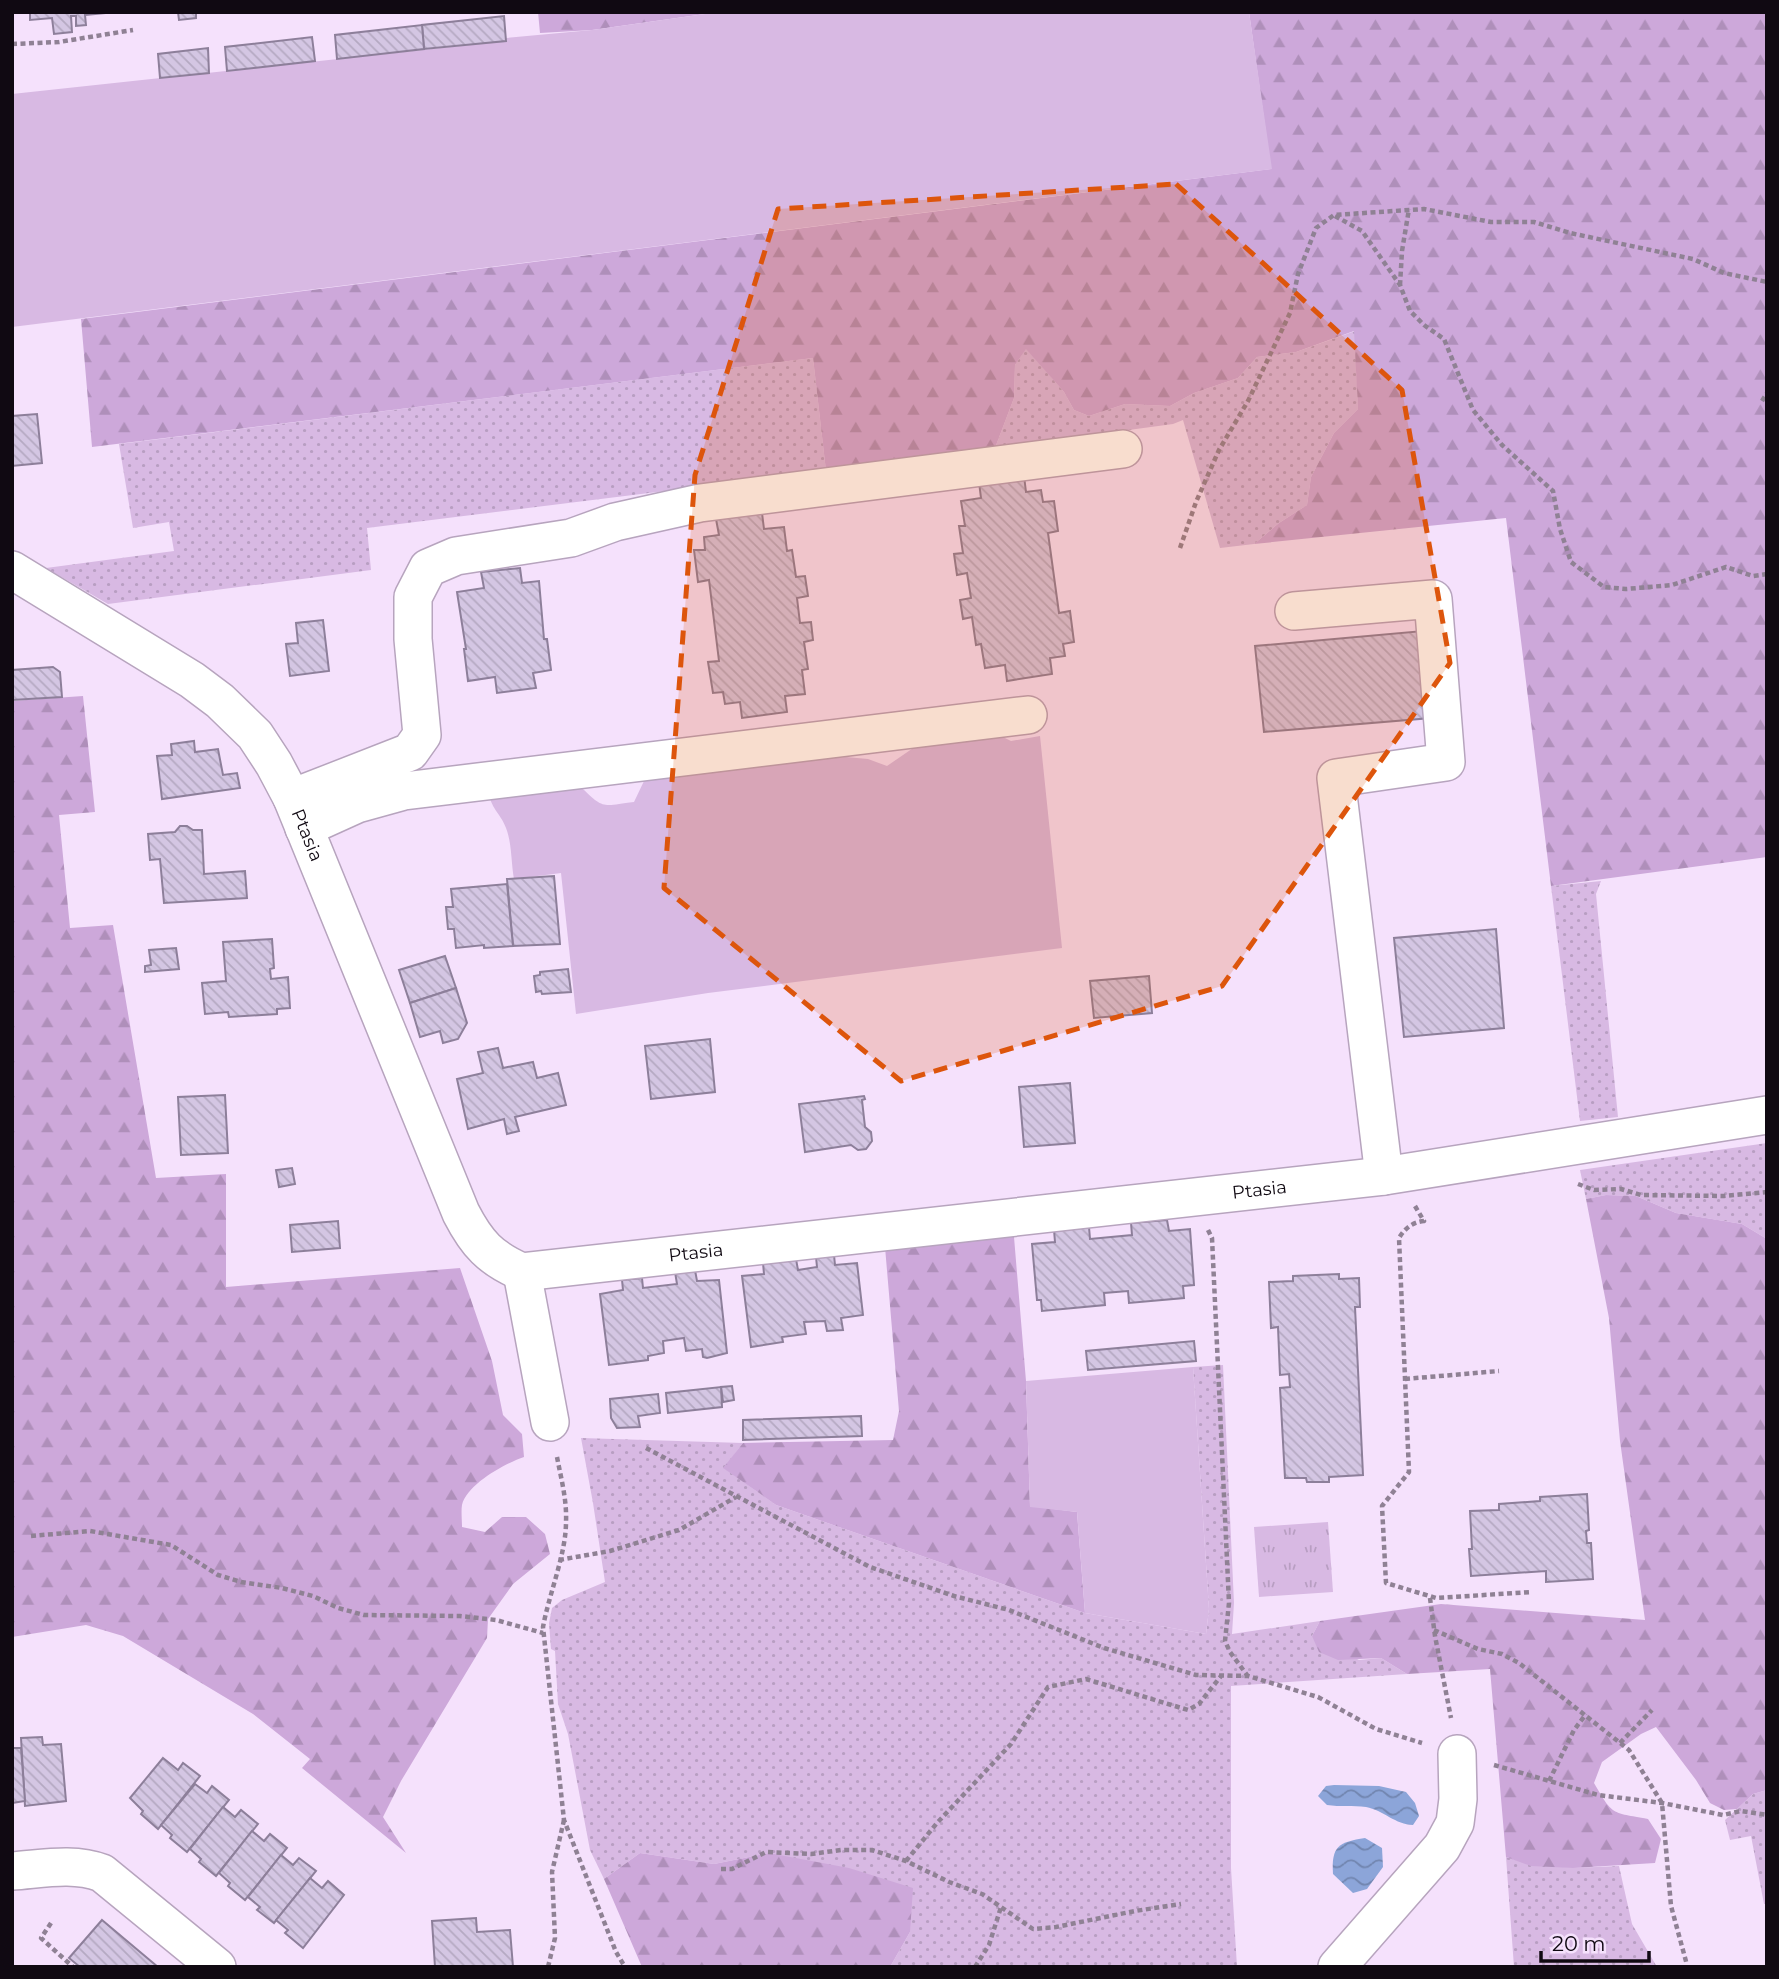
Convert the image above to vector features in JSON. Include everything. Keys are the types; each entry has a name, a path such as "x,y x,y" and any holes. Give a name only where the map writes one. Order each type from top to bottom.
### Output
{"street":[{"path":"298,813 410,752 422,734 413,639 413,597 428,568 456,555 571,538 615,522 700,503 1123,449"},
{"name":"Ptasia","path":"12,570 192,680 220,701 255,734 274,764 298,813 461,1213 474,1238 500,1263 522,1272 1384,1176 1767,1115"},
{"path":"1294,611 1433,599 1446,762 1336,778 1384,1176"},
{"path":"298,813 357,804 404,791 1028,715"},
{"path":"522,1272 550,1422"},
{"path":"1337,1967 1442,1847 1455,1822 1458,1799 1457,1754"},
{"path":"12,1871 72,1866 102,1873 217,1967"}],"path":[{"path":"12,44 59,42 133,30"},
{"path":"1400,285 1409,209"},
{"path":"1180,548 1196,502 1219,450 1248,401 1290,313 1298,274 1315,228 1334,215 1424,209 1491,222 1534,222 1570,233 1693,259 1724,273 1767,282"},
{"path":"1334,215 1362,231 1400,285 1410,311 1444,339 1473,410 1502,445 1553,491 1560,529 1571,562 1604,587 1626,589 1672,585 1726,567 1753,576 1767,574"},
{"path":"1762,401 1767,393"},
{"path":"1572,1181 1594,1190 1620,1189 1641,1195 1724,1196 1767,1192"},
{"path":"1413,1203 1424,1222 1417,1222 1403,1231 1399,1238 1409,1472 1382,1506 1385,1583 1430,1598 1532,1592"},
{"path":"1205,1226 1212,1238 1216,1290 1230,1603 1225,1641 1248,1676"},
{"path":"1405,1379 1499,1371"},
{"path":"550,1422 564,1494 566,1522 548,1597 543,1633 564,1820 616,1952 625,1967"},
{"path":"646,1448 870,1567 954,1596 1009,1610 1104,1648 1196,1675 1248,1676 1318,1697 1376,1729 1598,1796 1662,1803 1723,1815 1741,1811 1767,1815"},
{"path":"559,1560 610,1550 679,1530 737,1497"},
{"path":"31,1536 90,1531 171,1545 218,1575 313,1596 338,1608 364,1615 460,1616 496,1620 543,1633"},
{"path":"1430,1598 1457,1754"},
{"path":"1434,1630 1520,1663 1629,1750 1662,1803 1671,1906 1687,1965"},
{"path":"906,1861 937,1823 1011,1744 1048,1687 1086,1679 1188,1710 1199,1704 1221,1675"},
{"path":"1620,1743 1652,1710"},
{"path":"1549,1781 1574,1730 1586,1714"},
{"path":"548,1967 555,1938 552,1872 564,1820"},
{"path":"722,1868 732,1869 766,1852 811,1854 872,1850 906,1861 982,1894 1033,1929 1181,1904"},
{"path":"975,1967 989,1945 1001,1907"},
{"path":"51,1923 41,1938 73,1967"}],"highlighted area":[{"path":"1176,184 1402,390 1450,663 1222,986 901,1081 664,888 695,475 778,209"}],"green space":[{"path":"538,12 719,12 592,30 540,33"},
{"path":"719,12 1249,12 1272,169 12,327 12,94 506,41 506,38 592,30"},
{"path":"1249,12 1767,12 1767,857 1551,886 1506,518 1254,544 1307,505 1311,477 1334,433 1358,409 1354,331 1296,352 1257,357 1238,378 1194,393 1170,406 1125,404 1089,416 1074,410 1064,392 1026,349 1015,365 1014,398 995,448 826,471 813,358 92,447 81,319 1271,169"},
{"path":"1355,331 1358,409 1334,433 1311,477 1307,505 1254,544 1220,548 1183,420 1173,424 995,448 1014,398 1015,365 1026,348 1064,392 1074,410 1089,416 1125,404 1170,406 1194,393 1238,378 1257,357 1296,352"},
{"path":"813,358 826,471 367,528 371,570 108,604 46,568 174,551 169,522 133,528 119,444"},
{"path":"83,696 95,812 59,815 70,928 113,925 156,1178 226,1174 226,1287 460,1268 492,1361 503,1415 522,1434 524,1457 498,1469 471,1489 462,1505 462,1527 485,1532 502,1517 526,1517 545,1534 550,1554 513,1584 488,1619 487,1638 401,1781 383,1817 406,1853 302,1768 310,1759 253,1714 123,1636 86,1625 12,1637 12,701"},
{"path":"993,732 1011,741 1040,736 1062,948 708,993 576,1014 561,873 514,879 508,834 489,794 510,797 580,786 599,803 615,805 634,802 644,781 846,757 868,759 887,766 922,742"},
{"path":"1601,881 1596,894 1618,1117 1580,1121 1551,886"},
{"path":"1767,1143 1767,1239 1742,1224 1676,1213 1636,1196 1606,1195 1586,1199 1580,1170"},
{"path":"1606,1195 1636,1196 1676,1213 1742,1224 1767,1239 1767,1790 1753,1794 1737,1809 1724,1810 1710,1803 1656,1727 1641,1734 1602,1762 1594,1783 1614,1811 1648,1819 1661,1839 1655,1863 1573,1868 1531,1866 1506,1857 1490,1669 1407,1674 1381,1658 1338,1660 1319,1652 1312,1636 1320,1621 1441,1604 1645,1620 1620,1441 1609,1318 1586,1199"},
{"path":"1014,1237 1026,1381 1030,1506 1077,1512 1085,1613 776,1505 723,1468 743,1443 893,1440 899,1411 885,1247"},
{"path":"1223,1365 1234,1603 1232,1634 1320,1621 1312,1636 1359,1660 1381,1658 1407,1674 1231,1686 1231,1868 1237,1967 890,1967 910,1932 769,1853 714,1864 640,1853 604,1879 590,1850 568,1734 558,1704 555,1651 551,1649 549,1623 552,1608 562,1600 605,1582 581,1438 743,1443 724,1468 776,1505 1085,1613 1206,1634 1209,1609 1193,1367"},
{"path":"1193,1367 1209,1609 1206,1634 1085,1613 1077,1512 1030,1507 1026,1381"},
{"path":"1328,1522 1333,1592 1259,1597 1254,1527"},
{"path":"1767,1790 1767,1904 1764,1904 1751,1836 1730,1840 1725,1820 1753,1794"},
{"path":"640,1853 714,1864 769,1853 849,1868 913,1888 910,1932 890,1967 642,1967 604,1879"},
{"path":"1506,1857 1548,1866 1619,1866 1632,1924 1657,1967 1514,1967"}],"water":[{"path":"1326,1786 1379,1786 1406,1792 1415,1803 1419,1816 1413,1825 1366,1807 1327,1805 1318,1796"},
{"path":"1365,1838 1382,1848 1383,1867 1367,1889 1353,1893 1333,1874 1335,1851 1349,1841"}],"building":[{"path":"30,12 116,12 85,15 86,25 76,26 76,16 71,16 72,32 54,34 52,18 30,20"},
{"path":"178,12 196,12 196,18 179,20"},
{"path":"504,16 506,41 424,49 422,25"},
{"path":"422,25 424,49 337,59 335,35"},
{"path":"312,37 315,61 227,71 225,47"},
{"path":"208,48 209,73 160,78 158,54"},
{"path":"37,414 42,463 12,466 12,416"},
{"path":"1024,476 1026,492 1041,490 1043,502 1054,501 1058,531 1048,533 1059,613 1070,611 1074,642 1063,644 1065,656 1050,658 1052,674 1007,681 1005,665 985,668 981,644 976,645 972,617 963,619 960,600 971,598 967,573 957,575 954,554 963,553 959,526 965,526 961,501 981,498 979,482"},
{"path":"762,513 764,529 784,527 787,551 792,550 796,577 805,576 808,596 797,598 800,623 811,622 813,640 804,642 808,669 802,670 805,694 785,696 787,712 742,718 740,702 725,704 723,692 713,693 708,662 719,661 709,580 698,582 694,550 705,550 704,537 719,535 716,519"},
{"path":"520,568 522,583 539,581 544,639 547,639 551,670 533,673 536,688 497,693 495,677 468,681 457,592 484,588 481,572"},
{"path":"323,620 329,671 290,676 286,644 298,643 296,623"},
{"path":"1423,631 1431,718 1264,732 1255,646"},
{"path":"53,667 60,672 62,697 12,700 12,670"},
{"path":"194,741 195,752 218,749 223,775 237,773 240,788 162,799 157,756 172,755 171,744"},
{"path":"180,826 202,830 204,874 245,871 247,898 164,903 160,859 150,860 148,834 175,832"},
{"path":"554,876 560,944 513,946 507,879"},
{"path":"507,884 513,946 456,948 454,929 448,929 446,907 453,907 451,889"},
{"path":"1496,929 1504,1028 1404,1037 1394,938"},
{"path":"272,939 274,968 270,969 271,979 288,977 290,1008 277,1009 277,1014 229,1017 228,1012 205,1014 202,983 226,981 223,942"},
{"path":"176,948 179,969 145,972 145,966 151,965 149,950"},
{"path":"445,956 456,988 410,1003 399,970"},
{"path":"568,969 571,992 536,992 534,976 540,975 540,972"},
{"path":"1149,976 1152,1013 1094,1018 1090,981"},
{"path":"456,988 467,1023 458,1039 443,1043 440,1031 420,1037 410,1003"},
{"path":"710,1039 715,1092 651,1099 645,1046"},
{"path":"498,1048 503,1068 533,1062 537,1078 558,1073 566,1105 515,1117 519,1131 507,1134 504,1119 468,1129 457,1079 483,1073 478,1052"},
{"path":"1070,1083 1075,1143 1024,1147 1019,1087"},
{"path":"225,1095 228,1153 181,1155 178,1097"},
{"path":"864,1096 865,1099 862,1100 865,1127 871,1132 872,1141 866,1149 858,1150 851,1145 805,1152 799,1104"},
{"path":"292,1168 295,1184 279,1187 276,1170"},
{"path":"1167,1220 1169,1231 1190,1229 1194,1285 1183,1286 1184,1298 1129,1303 1128,1291 1104,1293 1105,1305 1042,1311 1041,1300 1037,1300 1032,1244 1055,1242 1054,1230 1089,1227 1090,1239 1132,1235 1131,1223"},
{"path":"338,1221 340,1248 292,1252 290,1225"},
{"path":"834,1255 835,1265 857,1263 863,1315 841,1318 843,1330 827,1331 825,1321 804,1322 806,1334 782,1337 783,1342 751,1347 742,1276 764,1274 763,1263 796,1259 798,1270 817,1267 816,1257"},
{"path":"695,1270 697,1281 719,1280 727,1353 703,1357 702,1349 686,1351 684,1338 663,1341 664,1353 648,1356 648,1360 609,1365 600,1294 623,1290 622,1280 642,1278 643,1288 677,1284 675,1272"},
{"path":"1339,1274 1339,1279 1359,1278 1360,1307 1355,1307 1363,1475 1329,1477 1329,1482 1285,1478 1280,1388 1290,1387 1289,1374 1280,1375 1278,1327 1271,1328 1269,1282 1293,1281 1293,1276"},
{"path":"1194,1341 1196,1361 1088,1370 1086,1351"},
{"path":"732,1386 734,1400 723,1402 721,1387"},
{"path":"721,1387 722,1407 668,1413 666,1393"},
{"path":"658,1394 660,1413 638,1416 640,1427 617,1428 611,1418 610,1399"},
{"path":"861,1416 862,1436 743,1440 743,1420"},
{"path":"1587,1494 1589,1530 1586,1531 1587,1543 1591,1543 1593,1579 1546,1582 1546,1571 1471,1576 1470,1511 1499,1510 1499,1504 1540,1501 1540,1497"},
{"path":"42,1737 43,1745 61,1744 66,1801 25,1806 21,1738"},
{"path":"12,1748 21,1748 25,1801 12,1803"},
{"path":"163,1758 178,1770 183,1763 200,1776 158,1829 141,1814 143,1811 130,1798"},
{"path":"195,1784 207,1793 212,1786 229,1800 187,1852 170,1838 172,1835 161,1825"},
{"path":"223,1807 235,1817 241,1810 258,1824 216,1876 199,1862 201,1859 190,1849"},
{"path":"252,1831 264,1841 270,1834 287,1848 245,1900 228,1886 230,1883 219,1873"},
{"path":"281,1855 293,1865 299,1858 316,1871 274,1923 257,1910 260,1907 248,1897"},
{"path":"310,1878 322,1888 328,1881 344,1895 303,1948 285,1933 288,1930 276,1920"},
{"path":"476,1918 477,1932 510,1930 513,1967 435,1967 432,1921"},
{"path":"102,1920 158,1967 80,1967 69,1958"}]}
